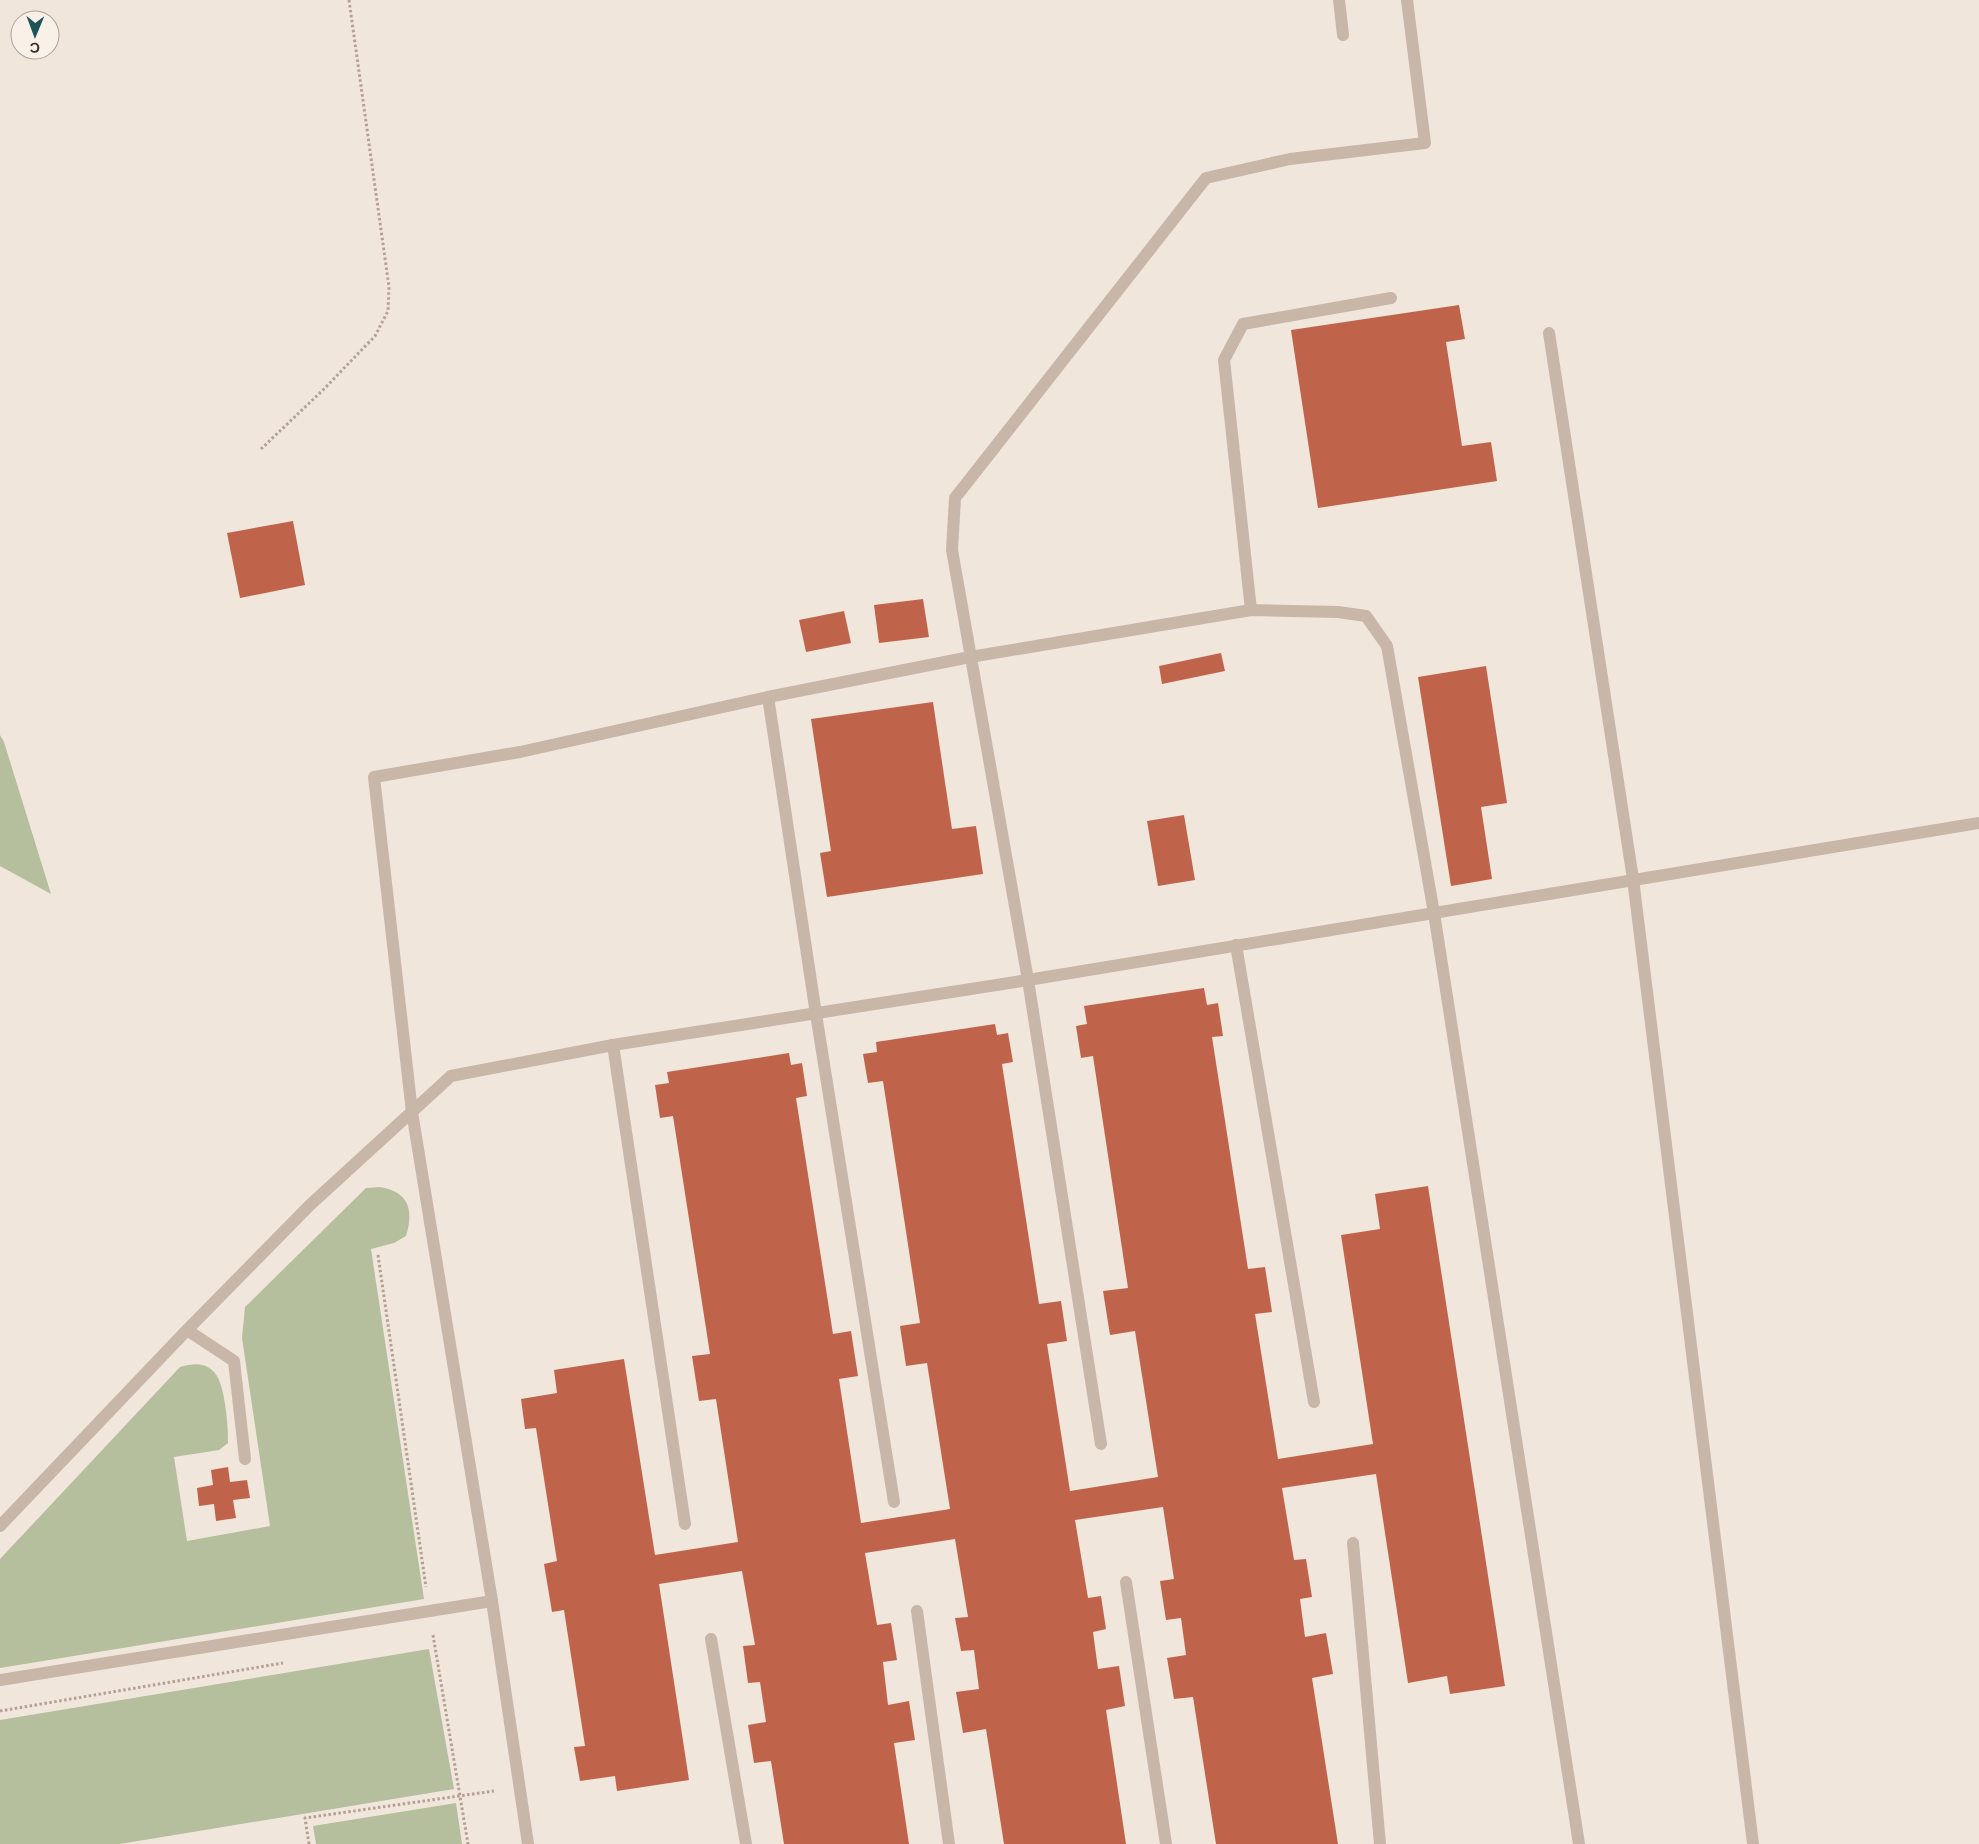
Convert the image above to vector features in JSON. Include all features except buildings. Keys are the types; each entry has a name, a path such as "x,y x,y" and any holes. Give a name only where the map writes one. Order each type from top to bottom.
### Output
{"lane":[{"path":"1339,0 1343,35"},
{"path":"1102,1444 1028,980 952,550 955,498 1206,178 1290,159 1425,144 1407,0"},
{"path":"1251,610 1224,360 1243,324 1391,298"},
{"path":"1549,333 1633,879 1753,1844"},
{"path":"528,1844 492,1601 412,1112 374,777 520,752 768,696 970,657 1251,610 1338,612 1366,616 1387,646 1434,913 1579,1844"},
{"path":"768,696 816,1014 894,1502"},
{"path":"0,1526 187,1330 310,1205 451,1076 613,1045 1028,980 1979,823"},
{"path":"1236,945 1314,1402"},
{"path":"613,1045 685,1524"},
{"path":"187,1330 234,1361 245,1459"},
{"path":"1353,1543 1380,1844"},
{"path":"1126,1582 1166,1844"},
{"path":"0,1680 492,1601"},
{"path":"917,1611 949,1844"},
{"path":"711,1639 746,1844"}],"path":[{"path":"261,449 324,389 375,336 388,311 389,287 348,0"},
{"path":"378,1256 434,1638 468,1844"},
{"path":"424,1640 443,1636"},
{"path":"0,1711 286,1663"},
{"path":"310,1844 305,1818 520,1787"}],"green space":[{"path":"0,735 4,742 51,894 0,866"},
{"path":"380,1187 397,1193 403,1198 409,1210 406,1236 394,1243 371,1249 424,1599 0,1668 0,1559 180,1367 200,1364 213,1371 221,1385 228,1433 228,1443 219,1450 174,1457 187,1541 270,1526 242,1338 245,1307 366,1188"},
{"path":"429,1649 454,1789 120,1844 0,1844 0,1720"},
{"path":"456,1803 462,1844 316,1844 313,1826"}]}
